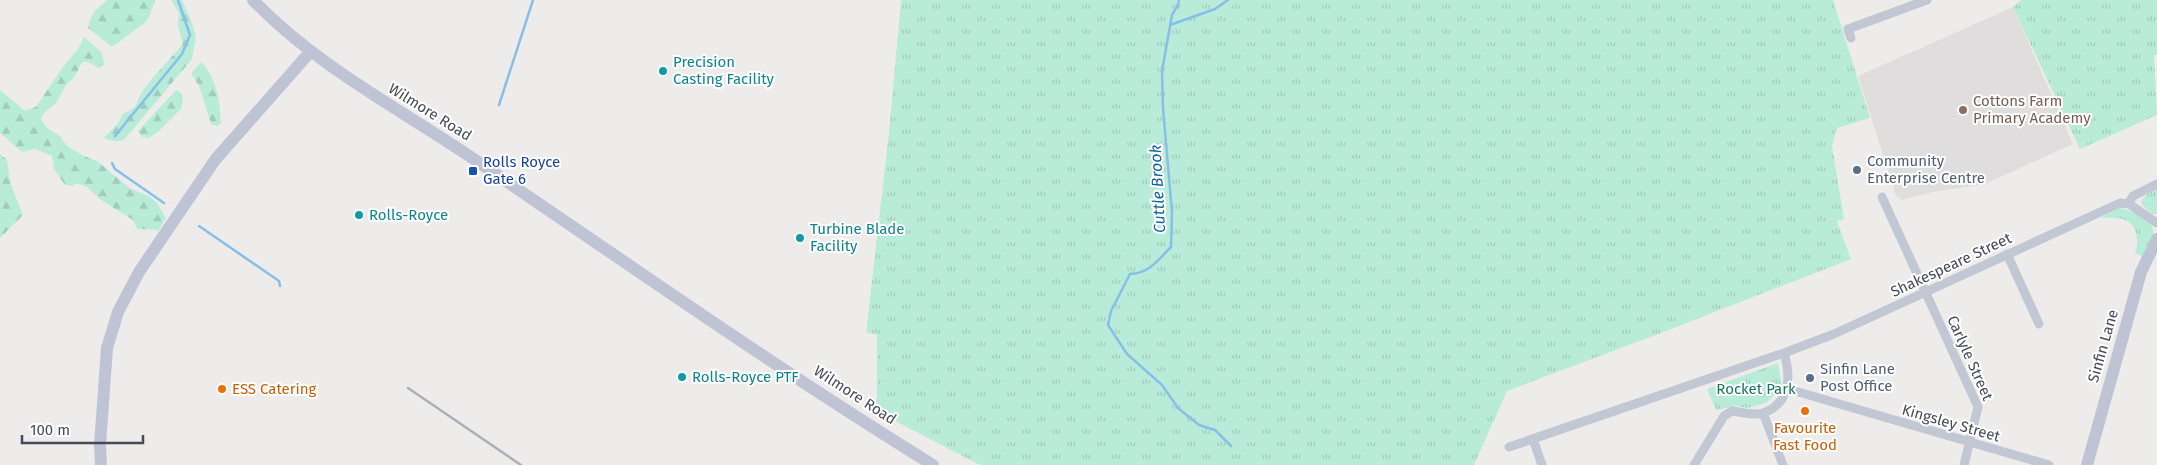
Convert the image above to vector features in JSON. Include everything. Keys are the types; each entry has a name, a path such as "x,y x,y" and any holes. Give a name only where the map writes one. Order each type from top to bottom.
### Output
{"street":[{"name":"Wilmore Road","path":"253,0 271,18 311,51 812,387 933,465"},
{"path":"1851,38 1848,29 1912,3 1927,0"},
{"path":"101,465 100,445 107,348 118,312 139,272 215,160 311,51"},
{"name":"Shakespeare Street","path":"1509,447 1784,353 1834,334 2120,203 2128,204 2133,196 2157,184"},
{"name":"Carlyle Street","path":"1882,197 1978,407 1964,465"},
{"path":"2128,204 2157,223"},
{"name":"Sinfin Lane","path":"2087,465 2141,272 2157,239"},
{"path":"2007,254 2039,324"},
{"path":"1694,465 1724,416 1732,411 1750,414 1763,413 1777,405 1788,389 1789,368 1784,353"},
{"name":"Kingsley Street","path":"1788,389 1970,444 2049,465"},
{"path":"1763,413 1783,465"},
{"path":"1534,439 1542,465"}],"shaded area":[{"name":"Cottons Farm Primary Academy","path":"2013,7 2073,144 1985,184 1933,192 1902,200 1896,196 1858,76"}],"green space":[{"path":"107,0 155,0 155,2 147,21 111,46 88,28 94,12"},
{"path":"171,0 182,0 191,20 196,37 192,59 125,139 114,141 104,138 118,123 123,114 135,107 141,93 150,81 183,44 178,26 179,13"},
{"path":"901,0 1833,0 1870,118 1837,128 1832,146 1844,219 1837,221 1851,259 1507,391 1474,465 980,465 897,422 873,405 877,398 877,334 866,333 889,132"},
{"path":"2021,0 2157,0 2157,55 2154,55 2157,115 2080,149 2013,7"},
{"path":"84,37 102,53 104,64 99,68 88,62 82,62 74,78 66,85 56,103 45,112 41,119 47,128 60,136 67,146 97,161 131,189 149,196 157,203 166,218 159,230 137,229 133,220 101,200 87,187 76,183 73,186 65,185 54,169 52,156 35,149 22,152 0,133 0,90 25,111 36,107 62,68 78,49"},
{"path":"201,62 211,75 217,91 221,123 217,126 211,124 199,86 192,75 192,72"},
{"path":"176,90 181,93 183,99 181,109 159,131 149,138 142,137 138,131"},
{"path":"0,154 7,160 10,182 23,215 0,238"},
{"path":"2157,189 2157,214 2152,214 2141,204 2145,196"},
{"path":"2119,208 2142,216 2151,224 2153,235 2142,256 2135,253 2136,234 2135,229 2129,222 2119,218 2100,218"},
{"name":"Rocket Park","path":"1778,363 1782,387 1766,403 1747,408 1736,406 1716,410 1707,389"},
{"path":"1734,385 1737,398 1716,404 1713,391"}],"waterway":[{"path":"115,136 182,54 190,35 178,0"},
{"path":"499,105 533,0"},
{"name":"Cuttle Brook","path":"1179,0 1172,15 1162,71 1163,108 1172,212 1171,247 1148,269 1130,274 1111,311 1108,325 1127,354 1162,385 1178,408 1199,425 1215,430 1231,446"},
{"path":"1170,25 1215,9 1228,0"},
{"path":"112,163 115,169 164,203"},
{"path":"199,226 279,281 280,286"}],"railway":[{"path":"408,388 521,465"}],"place":[{"name":"Precision Casting Facility","path":"663,71"},
{"name":"Cottons Farm Primary Academy","path":"1963,110"},
{"name":"Community Enterprise Centre","path":"1857,170"},
{"name":"Rolls Royce Gate 6","path":"473,171"},
{"name":"Rolls-Royce","path":"359,215"},
{"name":"Turbine Blade Facility","path":"800,238"},
{"name":"Rolls-Royce PTF","path":"682,377"},
{"name":"Sinfin Lane Post Office","path":"1810,378"},
{"name":"ESS Catering","path":"222,389"},
{"name":"Favourite Fast Food","path":"1805,411"}]}
